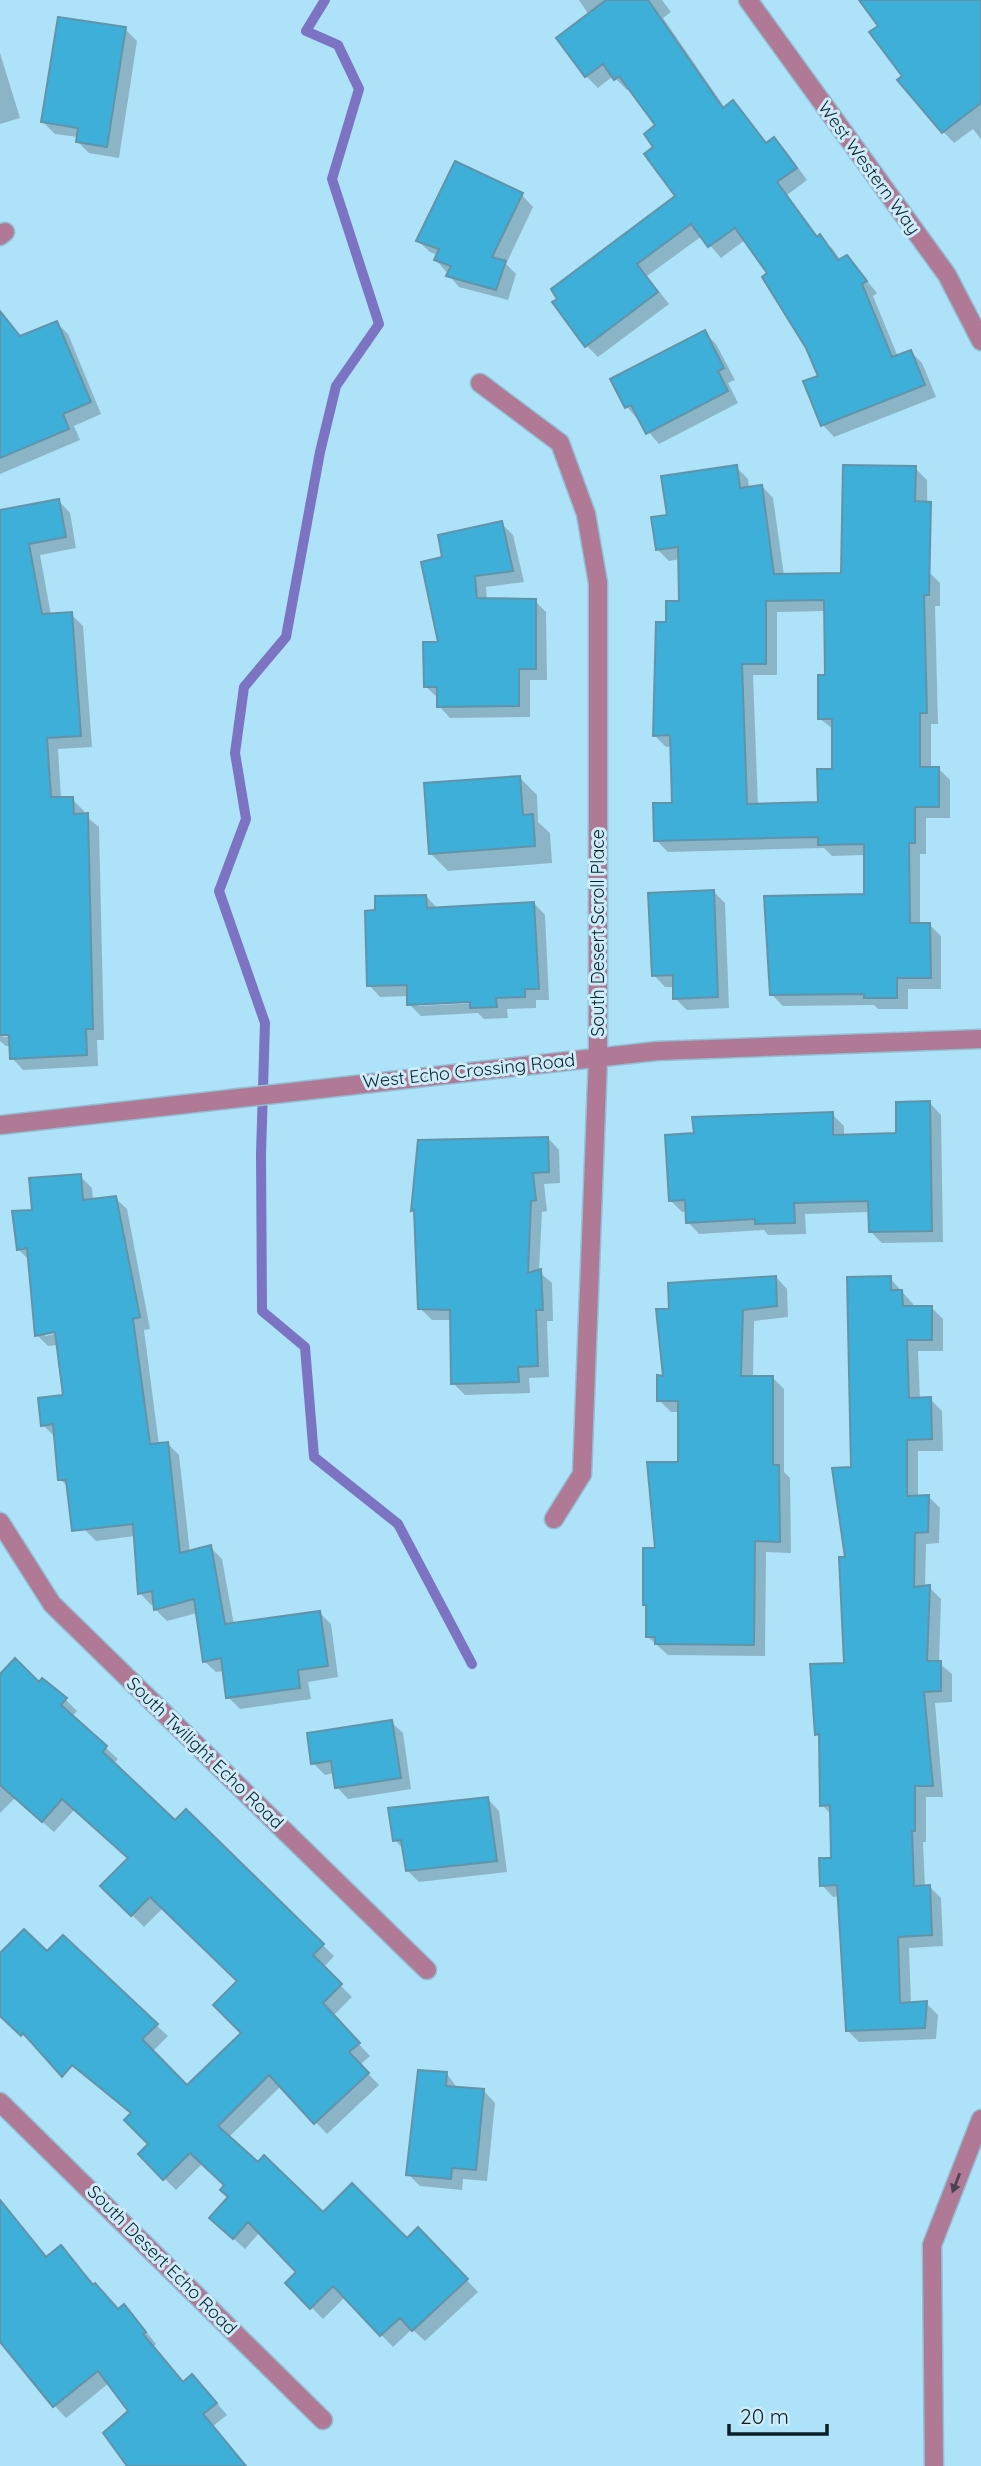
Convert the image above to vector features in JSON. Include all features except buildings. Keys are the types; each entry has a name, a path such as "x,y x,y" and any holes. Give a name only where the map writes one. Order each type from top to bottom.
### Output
{"street":[{"name":"West Western Way","path":"748,0 947,275 981,341"},
{"name":"South Desert Scroll Place","path":"480,383 560,443 586,514 598,583 598,1056 582,1474 554,1519"},
{"name":"West Echo Crossing Road","path":"0,1125 598,1056 657,1051 981,1039"},
{"name":"South Twilight Echo Road","path":"0,1522 52,1604 427,1970"},
{"name":"South Desert Echo Road","path":"0,2102 323,2420"},
{"path":"934,2466 932,2245 981,2119"}],"waterway":[{"path":"325,0 306,31 338,45 359,89 332,179 379,324 336,386 320,452 286,637 244,687 235,753 246,819 219,891 265,1023 261,1154 262,1311 305,1347 314,1457 398,1524 472,1664"}]}
